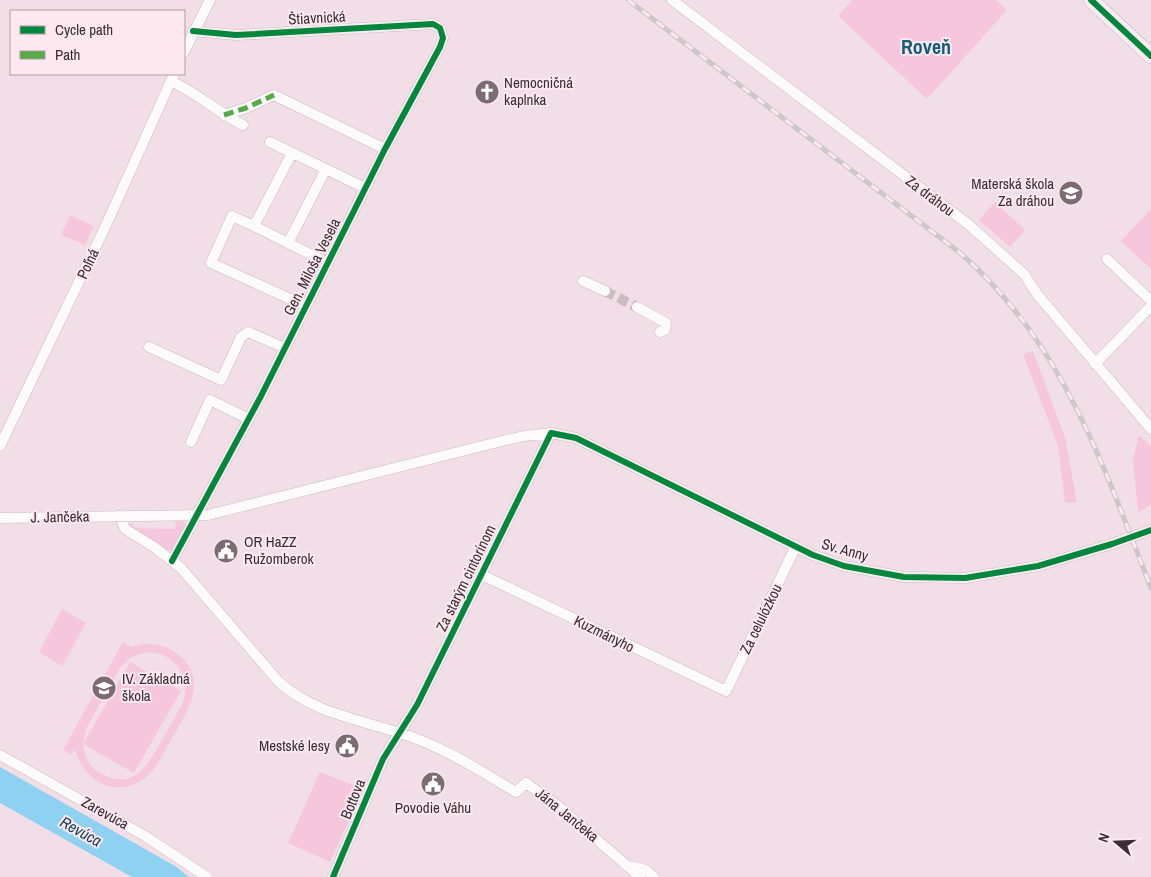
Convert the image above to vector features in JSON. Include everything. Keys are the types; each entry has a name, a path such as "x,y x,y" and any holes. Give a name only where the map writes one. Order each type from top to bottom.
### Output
{"main road":[{"path":"1091,0 1151,56"}],"street":[{"path":"185,50 210,0"},
{"name":"Za dráhou","path":"672,0 968,224 1012,261 1024,274 1036,294 1151,429"},
{"name":"Štiavnická","path":"193,31 236,35 429,24 437,25 440,28"},
{"name":"Gen. Miloša Vesela","path":"172,561 249,419 385,149 440,47 443,38 440,28"},
{"name":"Poľná","path":"0,446 107,224 172,77 224,115 243,125"},
{"path":"224,115 246,108 274,95 385,149"},
{"path":"270,142 365,188"},
{"path":"254,226 292,153"},
{"path":"288,243 326,169"},
{"name":"Gen. Miloša Vesela","path":"306,306 211,263 232,216 328,263"},
{"path":"1107,258 1151,301"},
{"path":"583,281 605,291"},
{"path":"1094,364 1151,306"},
{"path":"637,307 666,323 665,330 660,332"},
{"path":"149,347 221,380 241,337 248,332 285,348"},
{"path":"191,442 210,400 249,419"},
{"name":"Sv. Anny","path":"197,515 222,513 498,442 524,436 551,433 576,438 813,555 844,566 904,577 965,578 1038,566 1126,540 1151,530"},
{"name":"Za starým cintorínom","path":"400,732 417,705 551,433"},
{"name":"J. Jančeka","path":"0,518 197,515"},
{"path":"120,516 125,529 154,547 181,568 286,688 322,709 400,732"},
{"name":"Za celulózkou","path":"726,691 796,546"},
{"name":"Kuzmányho","path":"482,575 726,691"},
{"name":"Jána Jančeka","path":"400,732 454,754 516,792 526,783 556,805 640,877"},
{"name":"Bottova","path":"333,877 383,759 400,732"},
{"name":"Zarevúca","path":"0,755 145,836 207,877"},
{"name":"Jána Jančeka","path":"626,865 646,870 654,877"}],"shaded area":[{"path":"852,0 996,0 1007,10 927,99 838,16"},
{"path":"995,202 1025,230 1010,247 979,220"},
{"path":"1151,209 1151,269 1121,241"},
{"path":"70,215 94,226 85,245 61,235"},
{"path":"1033,351 1065,438 1077,502 1065,503 1058,446 1023,354"},
{"path":"1139,435 1151,447 1151,504 1138,513 1133,459"},
{"path":"176,521 184,521 185,527 173,549 168,551 131,529 129,525 132,522 134,528 175,529"},
{"path":"62,609 86,623 62,666 39,652"},
{"path":"123,642 132,647 149,644 166,647 176,653 186,663 192,673 194,684 193,696 183,719 160,760 145,778 123,787 112,787 102,784 85,770 75,749 71,755 63,750","holes":["149,652 159,654 174,662 179,669 185,684 183,703 152,757 140,772 124,779 115,779 99,773 92,766 84,749 86,729 120,668 130,658"]},
{"path":"130,662 181,691 134,773 83,744"},
{"path":"320,772 363,789 330,862 288,843"}],"water":[{"name":"Revúca","path":"0,767 175,866 189,877 132,877 0,803"}],"tunnel":[{"path":"605,291 637,307"}],"railway":[{"path":"628,0 959,252 995,287 1026,325 1053,365 1076,408 1097,451 1151,588"}],"marked path":[{"path":"224,115 246,108 274,95"}],"cycle path":[{"path":"1091,0 1151,56"},
{"path":"172,561 261,396 443,38 440,28 433,24 236,35 193,31"},
{"path":"333,877 383,759 417,705 551,433 576,438 813,555 844,566 904,577 965,578 1038,566 1112,544 1151,530"}],"place":[{"name":"Nemocničná kaplnka","path":"487,92"},
{"name":"Materská škola Za dráhou","path":"1071,193"},
{"name":"OR HaZZ Ružomberok","path":"226,551"},
{"name":"IV. Základná škola","path":"104,688"},
{"name":"Mestské lesy","path":"347,746"},
{"name":"Povodie Váhu","path":"433,784"}],"district":[{"name":"Roveň","path":"926,47"}]}
